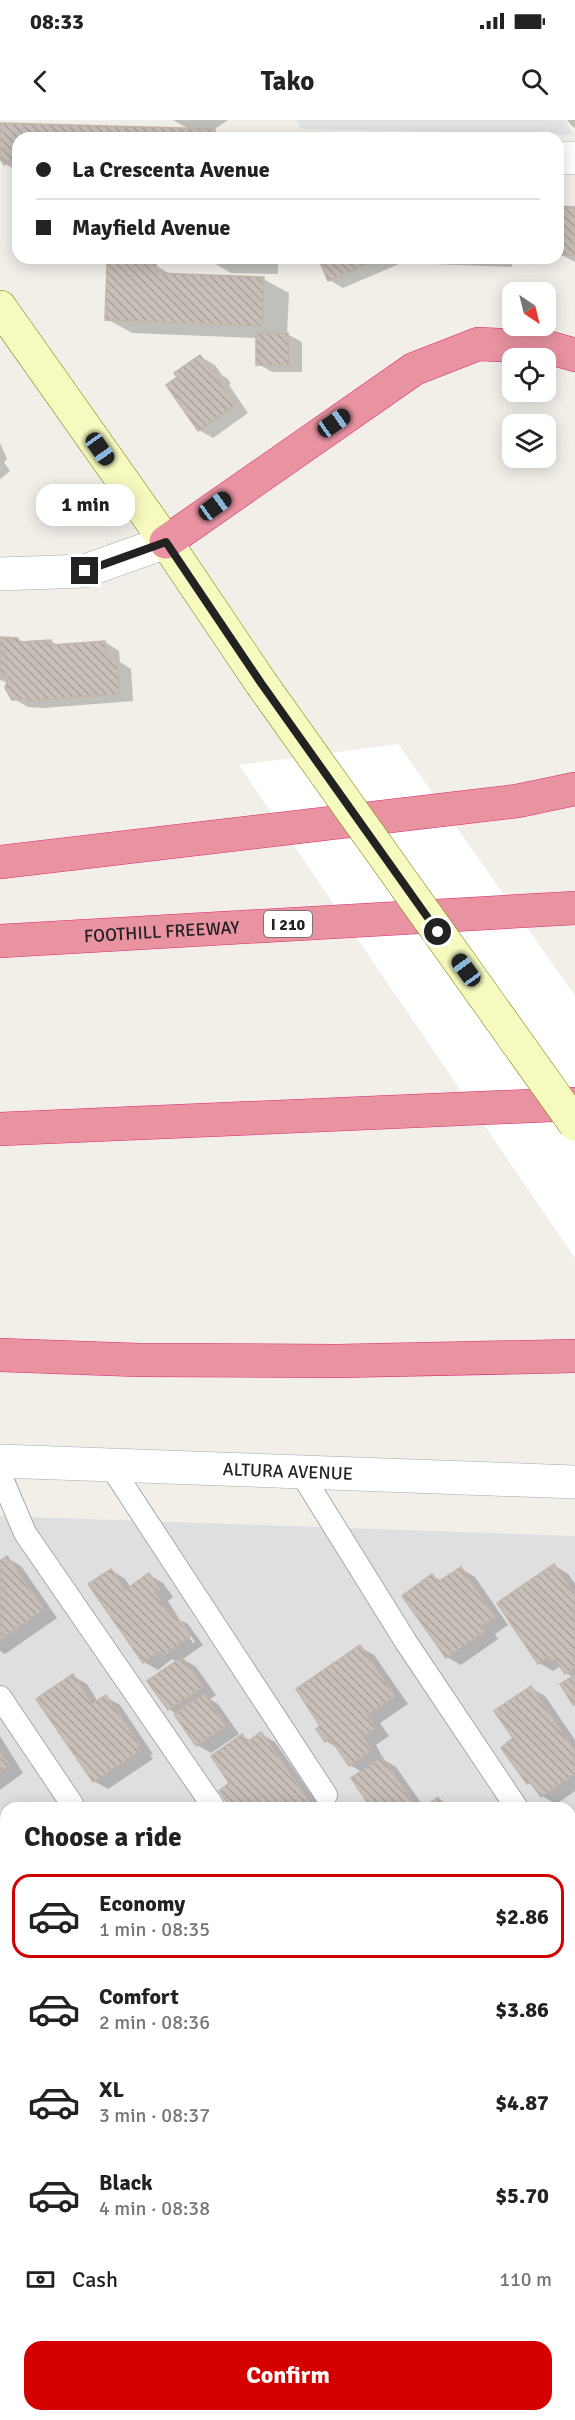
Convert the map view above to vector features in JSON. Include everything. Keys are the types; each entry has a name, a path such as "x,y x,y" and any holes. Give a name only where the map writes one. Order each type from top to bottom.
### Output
{"highway":[{"path":"166,542 414,369 478,345 547,347 575,355"},
{"path":"0,862 505,802 575,789"},
{"name":"FOOTHILL FREEWAY","path":"0,941 575,908"},
{"path":"0,1129 575,1104"},
{"path":"0,1354 186,1360 338,1361 575,1356"}],"main road":[{"path":"0,307 166,542 261,683 575,1124"}],"street":[{"path":"0,574 85,571 166,542"},
{"name":"ALTURA AVENUE","path":"0,1461 575,1482"}],"lane":[{"path":"110,1465 326,1794"},
{"path":"301,1473 406,1642 513,1802"},
{"path":"0,1474 25,1533 210,1802"},
{"path":"0,1697 71,1802"}],"shaded area":[{"path":"296,120 564,120 574,135 564,135 564,132 302,129"},
{"path":"0,1516 575,1536 575,1802 0,1802"}],"pier":[{"path":"398,744 575,996 575,1258 239,765"}],"building":[{"path":"0,123 215,129 215,132 12,132 12,159 4,165 0,159"},
{"path":"564,206 575,207 575,255 564,255"},
{"path":"107,264 156,264 156,273 264,277 262,326 105,320"},
{"path":"321,264 367,264 328,281"},
{"path":"256,333 288,333 289,365 256,365"},
{"path":"200,355 211,371 214,369 218,375 216,377 235,405 198,431 166,385 177,377 174,373"},
{"path":"0,637 18,638 19,642 51,640 51,645 105,641 107,659 117,659 119,694 28,701 28,699 12,700 5,688 9,676 0,676"},
{"path":"7,1556 44,1609 0,1640 0,1561"},
{"path":"554,1564 575,1595 575,1667 565,1674 555,1659 552,1661 548,1657 538,1664 497,1603"},
{"path":"461,1567 495,1617 482,1626 485,1631 446,1658 402,1596 432,1574 438,1582"},
{"path":"111,1569 125,1590 149,1573 160,1589 155,1593 171,1617 174,1614 190,1636 163,1656 160,1651 143,1663 88,1584"},
{"path":"360,1645 395,1696 367,1715 376,1728 363,1737 372,1750 349,1766 330,1738 325,1742 316,1729 320,1726 296,1689"},
{"path":"182,1657 203,1687 168,1710 147,1681"},
{"path":"73,1674 92,1704 106,1695 140,1745 137,1747 140,1751 93,1782 36,1699"},
{"path":"575,1675 575,1704 573,1705 560,1684"},
{"path":"531,1686 575,1751 575,1774 541,1797 530,1782 527,1784 501,1748 513,1738 494,1711"},
{"path":"204,1694 226,1726 196,1746 174,1714"},
{"path":"261,1732 310,1802 227,1802 219,1791 229,1783 211,1756 242,1734 247,1742"},
{"path":"0,1752 9,1765 0,1772"},
{"path":"382,1757 413,1802 367,1802 351,1778"},
{"path":"438,1797 442,1802 431,1802"}],"route":[{"path":"85,571 166,542 261,683 438,932"}]}
